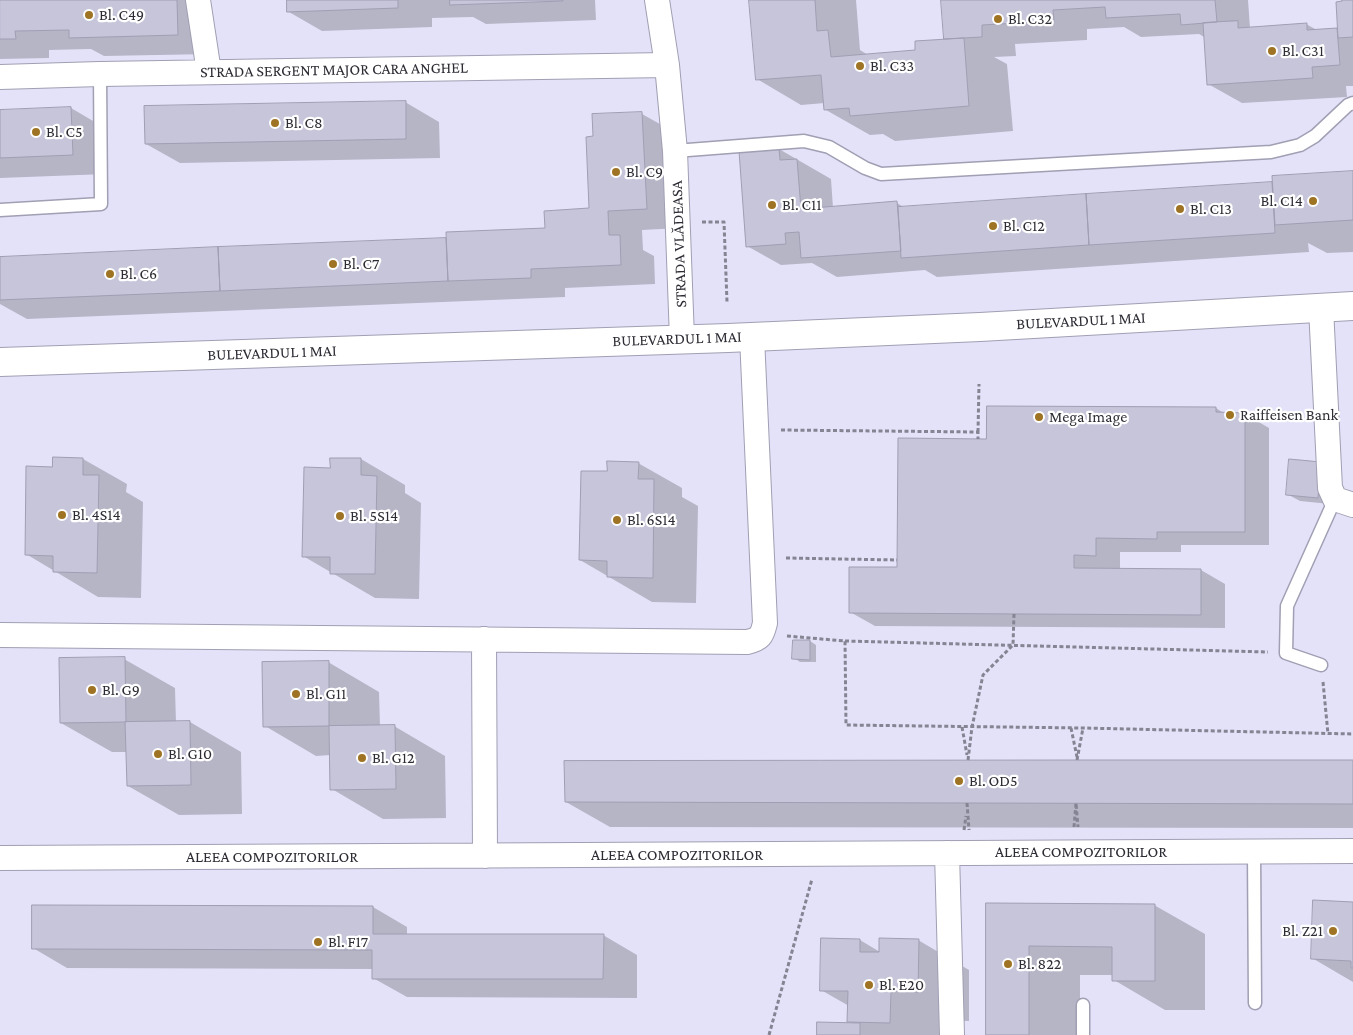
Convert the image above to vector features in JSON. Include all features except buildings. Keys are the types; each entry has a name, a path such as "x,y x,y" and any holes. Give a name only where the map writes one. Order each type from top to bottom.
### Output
{"main road":[{"name":"BULEVARDUL 1 MAI","path":"0,362 752,337 999,326 1353,306"}],"street":[{"path":"198,0 209,72"},
{"name":"STRADA VLĂDEASA","path":"657,0 667,65 675,150 682,339"},
{"name":"STRADA SERGENT MAJOR CARA ANGHEL","path":"0,77 667,65"},
{"path":"1321,308 1330,488 1344,502"},
{"path":"0,635 747,642 756,640 763,634 766,623 752,337"},
{"path":"484,640 485,856"},
{"name":"ALEEA COMPOZITORILOR","path":"0,858 1353,851"},
{"path":"947,853 952,1035"}],"lane":[{"path":"0,210 101,204 100,74"},
{"path":"675,150 804,141 829,146 865,168 881,174 1271,152 1300,145 1315,136 1348,105 1353,103"},
{"path":"1321,665 1286,653 1287,606 1344,502"},
{"path":"1254,851 1255,1003"},
{"path":"1083,1005 1083,1035"}],"path":[{"path":"678,223 724,222 728,302"},
{"path":"978,439 979,384"},
{"path":"757,430 978,432"},
{"path":"949,431 949,438"},
{"path":"762,558 897,560"},
{"path":"962,727 968,760 972,727 983,675 1013,645 1014,614"},
{"path":"763,634 845,641 1286,653"},
{"path":"845,641 846,725 1353,734"},
{"path":"1321,665 1328,734"},
{"path":"1071,728 1077,760 1084,728"},
{"path":"769,1035 819,854"}],"place":[{"name":"Bl. C49","path":"89,15"},
{"name":"Bl. C32","path":"998,19"},
{"name":"Bl. C31","path":"1272,51"},
{"name":"Bl. C33","path":"860,66"},
{"name":"Bl. C8","path":"275,123"},
{"name":"Bl. C5","path":"36,132"},
{"name":"Bl. C9","path":"616,172"},
{"name":"Bl. C14","path":"1313,201"},
{"name":"Bl. C11","path":"772,205"},
{"name":"Bl. C13","path":"1180,209"},
{"name":"Bl. C12","path":"993,226"},
{"name":"Bl. C7","path":"333,264"},
{"name":"Bl. C6","path":"110,274"},
{"name":"Raiffeisen Bank","path":"1230,415"},
{"name":"Mega Image","path":"1039,417"},
{"name":"Bl. 4S14","path":"62,515"},
{"name":"Bl. 5S14","path":"340,516"},
{"name":"Bl. 6S14","path":"617,520"},
{"name":"Bl. G9","path":"92,690"},
{"name":"Bl. G11","path":"296,694"},
{"name":"Bl. G10","path":"158,754"},
{"name":"Bl. G12","path":"362,758"},
{"name":"Bl. OD5","path":"959,781"},
{"name":"Bl. Z21","path":"1333,931"},
{"name":"Bl. F17","path":"318,942"},
{"name":"Bl. 822","path":"1008,964"},
{"name":"Bl. E20","path":"869,985"}]}
